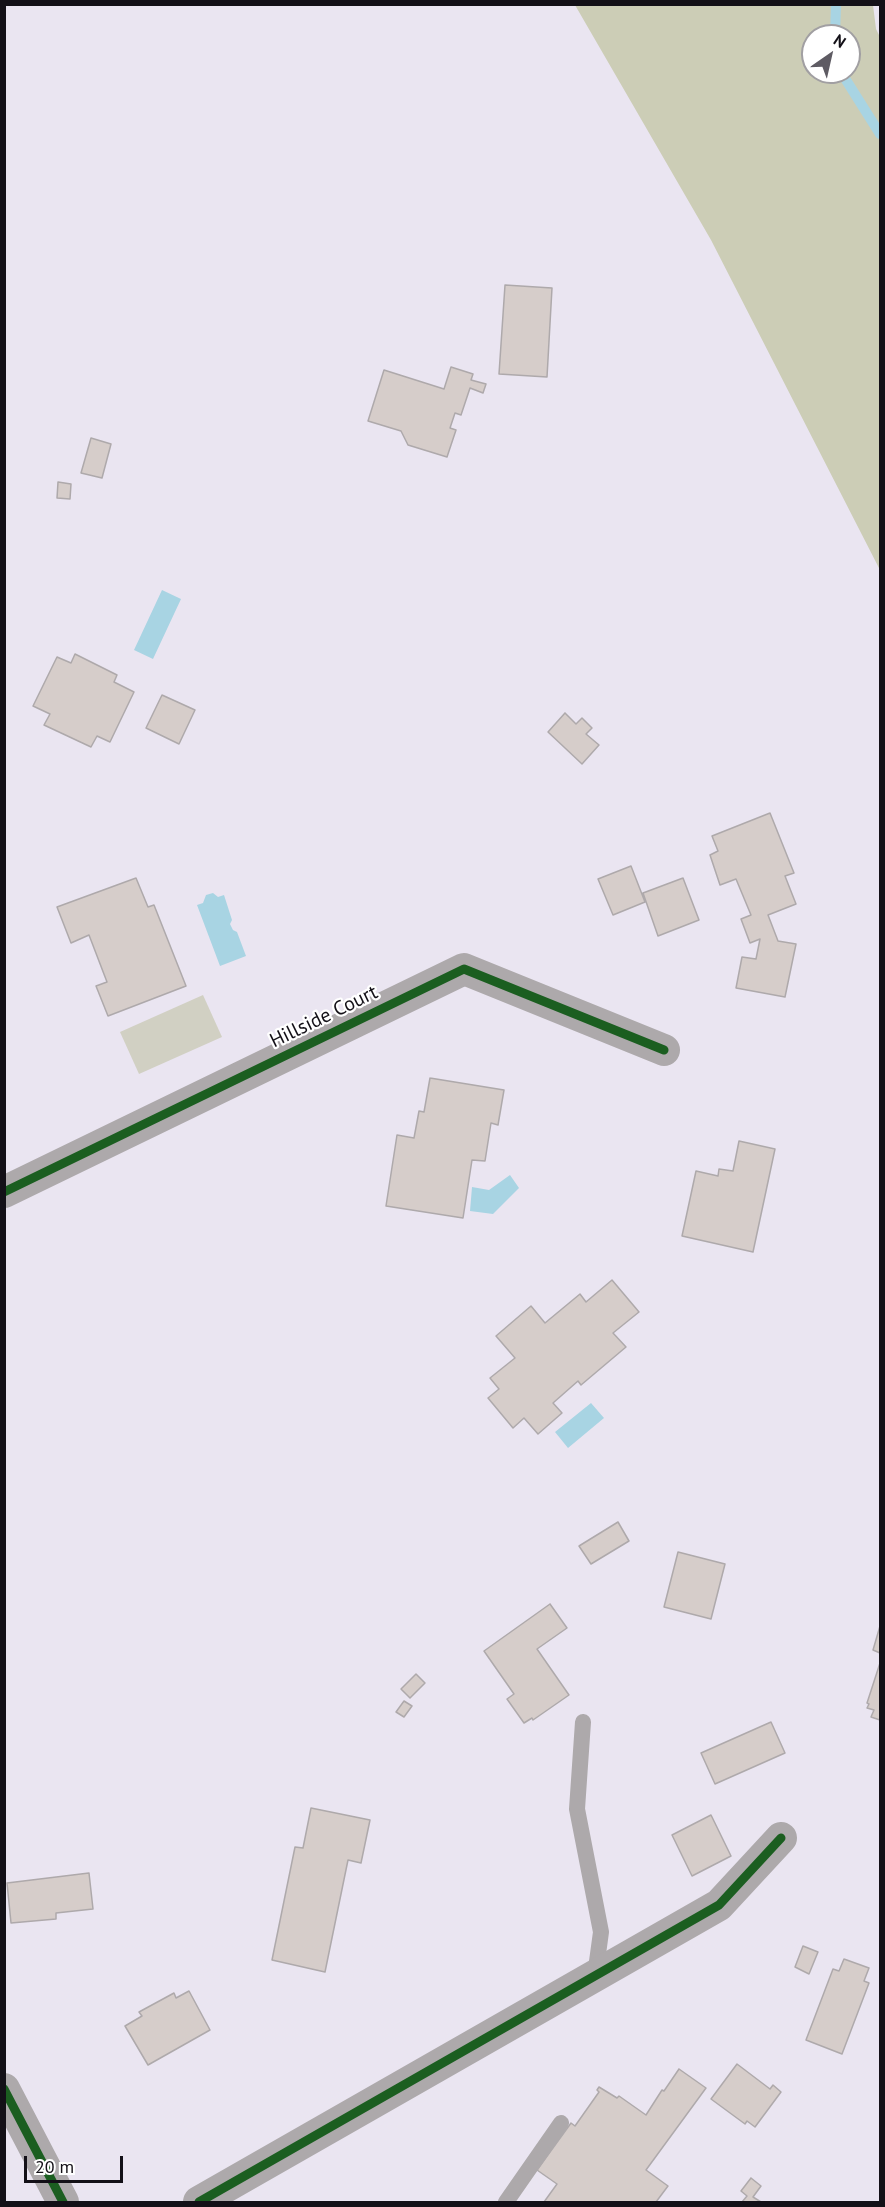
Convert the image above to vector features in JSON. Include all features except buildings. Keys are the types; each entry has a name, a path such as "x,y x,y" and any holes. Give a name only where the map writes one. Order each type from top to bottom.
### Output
{"street":[{"name":"Hillside Court","path":"4,1192 464,969 664,1050"},
{"path":"199,2202 719,1905 781,1838"},
{"path":"4,2089 63,2202"}],"lane":[{"path":"583,1722 577,1809 601,1932 595,1976"},
{"path":"506,2202 561,2123"}],"shaded area":[{"path":"203,995 222,1037 139,1074 120,1032"}],"green space":[{"path":"575,5 873,5 876,29 880,37 880,570 711,240"}],"water":[{"path":"162,590 181,599 153,659 134,650"},
{"path":"213,893 218,897 224,895 232,920 230,924 237,932 246,956 220,966 197,905 203,903 206,895"},
{"path":"510,1175 519,1188 493,1214 470,1211 472,1187 489,1190"},
{"path":"591,1403 604,1418 568,1448 555,1432"}],"waterway":[{"path":"835,24 836,4"},
{"path":"849,84 880,134"}],"cycle path":[{"path":"4,1192 464,969 664,1050"},
{"path":"199,2202 719,1905 781,1838"},
{"path":"4,2089 63,2202"}]}
